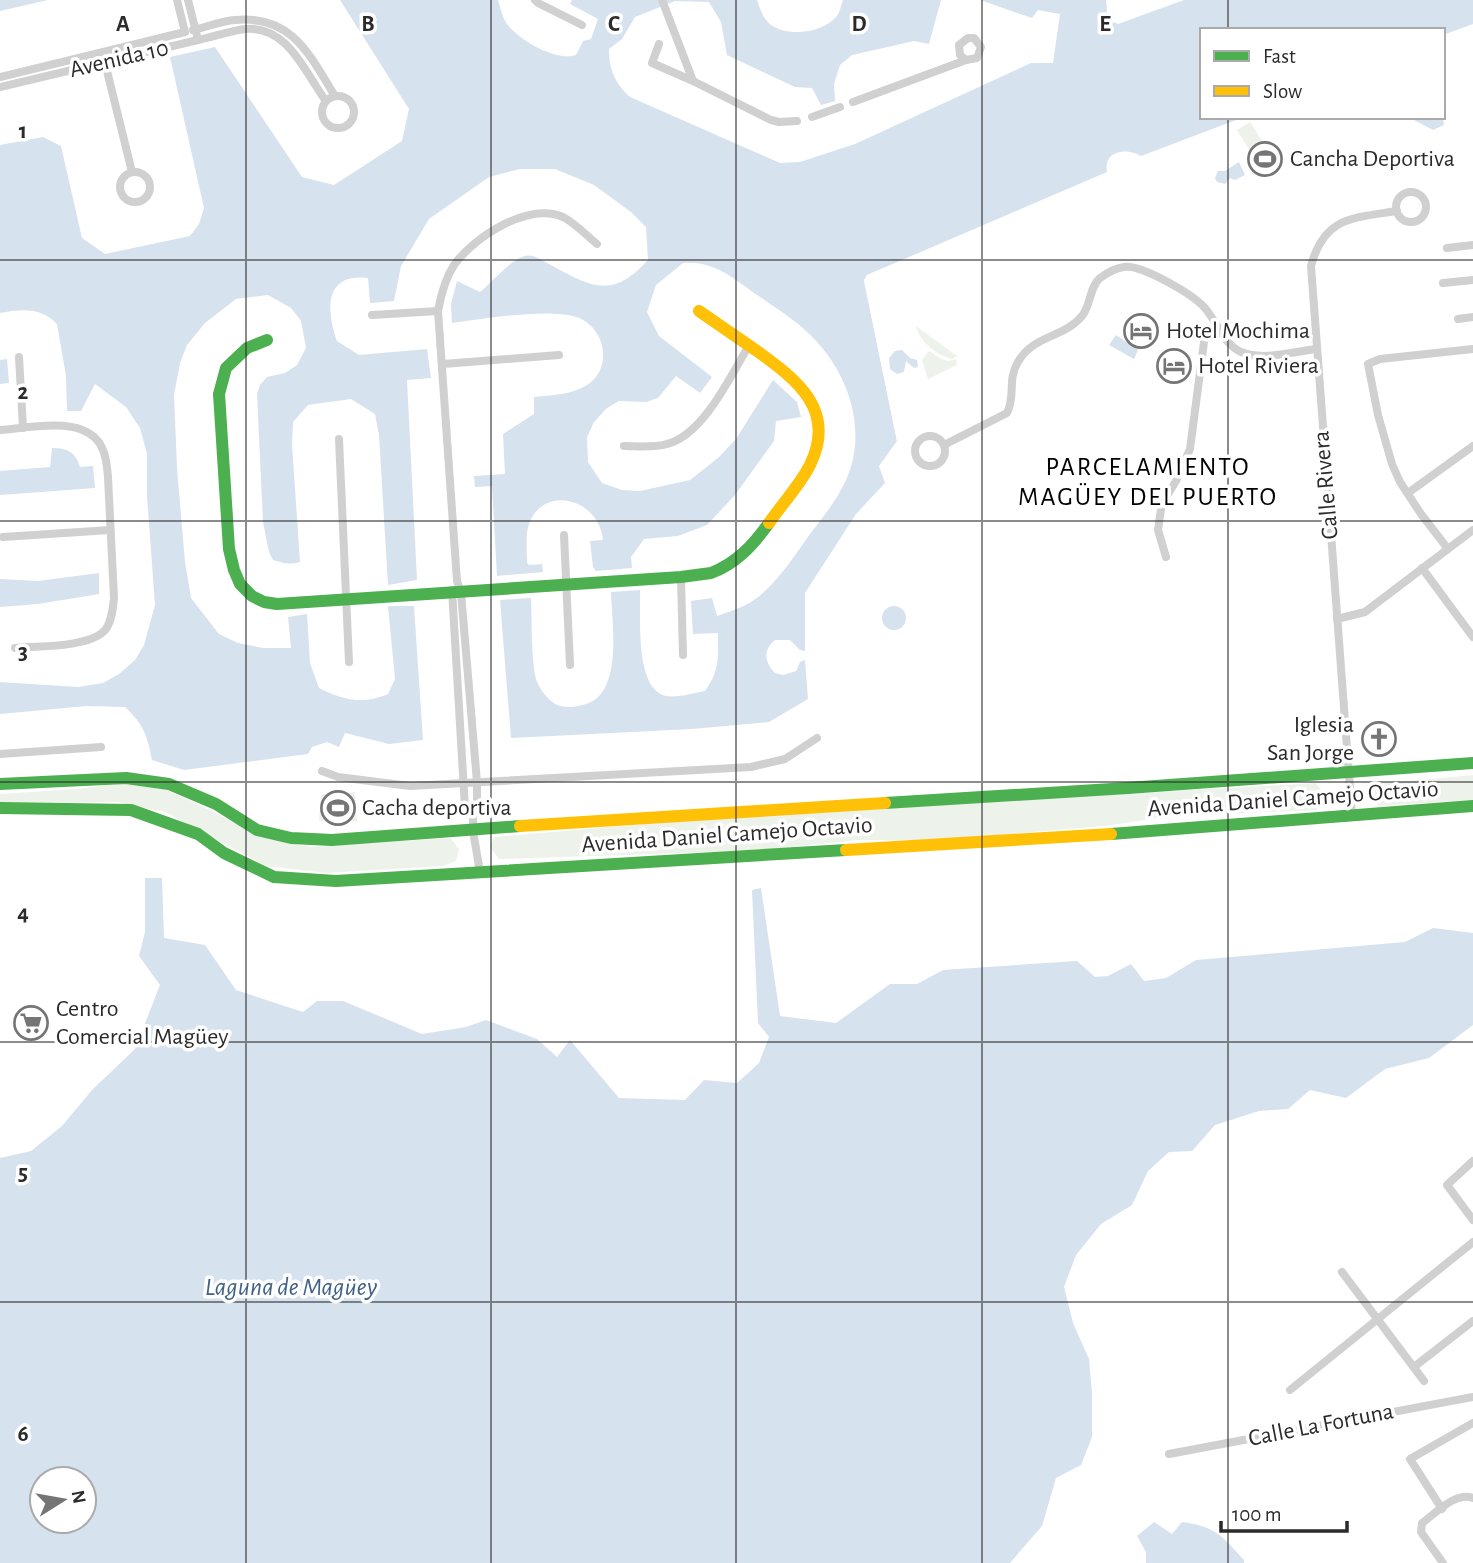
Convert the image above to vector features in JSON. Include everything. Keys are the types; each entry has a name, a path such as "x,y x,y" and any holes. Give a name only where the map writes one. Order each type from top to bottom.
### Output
{"main road":[{"path":"267,340 247,348 226,368 219,394 229,549 234,570 240,584 252,596 264,602 295,604 346,601 456,589 681,577 711,573 724,568 752,547 810,465 818,424 815,408 806,391 785,371 699,311"},
{"name":"Avenida Daniel Camejo Octavio","path":"0,784 126,778 169,784 215,804 257,830 291,838 332,841 1473,763"},
{"name":"Avenida Daniel Camejo Octavio","path":"0,808 131,810 198,834 224,853 274,877 336,881 1136,832 1473,806"}],"street":[{"name":"Avenida 10","path":"0,76 185,32 177,0"},
{"name":"Avenida 10","path":"0,87 198,40 188,0"},
{"path":"535,0 582,24"},
{"path":"664,5 694,81"},
{"path":"188,43 185,32 234,20 275,24 295,37 335,96"},
{"path":"198,40 245,29 260,30 275,36 288,44 326,101"},
{"path":"659,44 652,63 771,120 797,121"},
{"path":"102,52 132,172"},
{"path":"853,102 966,60"},
{"path":"335,96 345,97 352,105 354,115 344,127 334,127 325,121 322,111 326,101 335,96"},
{"path":"812,117 839,108"},
{"name":"Calle Rivera","path":"1352,815 1315,349 1311,267 1315,249 1326,233 1340,223 1397,211"},
{"path":"473,816 465,808 463,783 456,589 438,311 445,282 455,264 498,228 519,217 542,213 563,218 597,244"},
{"path":"1447,248 1473,244"},
{"path":"944,445 1007,413 1011,405 1011,376 1019,359 1039,340 1078,321 1090,302 1095,284 1112,270 1126,266 1182,291 1202,304 1228,342 1239,351 1251,355 1315,349"},
{"path":"1443,284 1473,280"},
{"path":"372,315 438,311"},
{"path":"1458,319 1473,317"},
{"path":"1166,557 1158,530 1162,504 1188,458 1204,342 1206,334 1218,327"},
{"path":"624,446 666,445 690,433 712,406 748,346"},
{"path":"1448,549 1400,482 1389,455 1368,364 1380,359 1473,349"},
{"path":"443,364 559,355"},
{"path":"19,357 23,428"},
{"path":"0,430 67,426 86,431 100,444 106,458 108,477 114,598 112,616 105,631 87,640 15,648"},
{"path":"339,439 349,662"},
{"path":"1408,493 1473,446"},
{"path":"3,537 110,530"},
{"path":"1337,620 1365,612 1473,530"},
{"path":"564,535 570,665"},
{"path":"1422,568 1473,637"},
{"path":"681,577 682,655"},
{"path":"456,589 477,782 477,808 473,816 473,831 480,872"},
{"path":"322,771 338,777 410,786 751,767 785,759 817,738"},
{"path":"0,754 101,747"},
{"path":"1473,1161 1447,1185 1473,1220"},
{"path":"1290,1390 1473,1242"},
{"path":"1342,1272 1424,1381"},
{"path":"1414,1367 1473,1321"},
{"name":"Calle La Fortuna","path":"1169,1454 1473,1397"},
{"path":"1442,1509 1410,1459 1473,1424"},
{"path":"1443,1563 1421,1532 1422,1523 1456,1499 1472,1496"}],"shaded area":[{"name":"Cancha Deportiva","path":"1250,122 1263,142 1250,151 1237,130"},
{"name":"Cancha Deportiva","path":"1265,144 1278,165 1265,174 1252,153"},
{"path":"916,326 957,356 952,359 935,351 921,337"},
{"path":"929,351 945,360 956,359 957,365 928,379 922,360"},
{"path":"1473,775 1473,800 1380,806 1371,796 1371,791 1377,784"},
{"path":"1316,783 1325,795 1316,810 1171,816 1104,826 939,840 857,840 714,852 499,859 490,847 494,837 717,818"},
{"path":"119,784 160,787 261,837 310,847 451,838 459,850 456,861 443,866 326,873 266,866 165,812 117,802 0,803 0,794"},
{"name":"Cacha deportiva","path":"355,792 357,821 319,821 321,794"}],"water":[{"path":"0,0 48,0 0,11"},
{"path":"340,0 498,0 505,21 518,35 548,52 568,56 576,55 583,41 591,39 598,19 570,4 572,0 757,0 765,18 773,26 781,30 802,32 831,22 838,14 843,0 941,0 929,44 914,41 852,55 840,65 834,84 835,101 821,105 812,88 795,87 727,55 721,22 709,2 675,1 635,17 622,39 609,49 612,70 625,92 630,97 780,163 800,162 855,144 1031,63 1053,63 1060,14 1038,10 1032,18 980,0 1106,0 1108,20 1118,24 1184,0 1473,0 1473,24 1445,34 1445,28 1200,28 1200,119 1239,119 1141,156 1129,152 1112,155 1107,172 867,275 864,281 897,441 879,466 885,483 856,514 805,593 805,651 800,650 790,640 775,640 768,648 767,661 775,673 783,675 796,671 800,662 805,660 808,699 769,722 692,729 511,738 500,600 531,598 532,650 536,679 545,695 560,706 586,704 598,697 606,686 613,656 611,592 640,590 641,650 649,680 656,690 666,696 705,691 716,670 718,633 693,634 691,601 712,598 717,616 760,596 776,580 830,508 846,480 855,444 855,426 847,390 829,357 811,336 725,273 706,265 683,263 656,285 647,312 659,336 712,377 700,393 676,376 658,398 646,402 619,401 607,408 594,422 587,437 588,462 602,483 622,490 640,491 690,480 718,458 736,439 773,380 797,402 801,417 776,421 774,441 735,495 707,525 678,536 644,539 631,557 632,568 596,571 593,567 590,541 603,540 599,526 592,514 582,506 558,500 536,511 529,524 527,563 542,564 543,572 497,576 492,486 475,487 474,476 505,474 503,434 534,414 534,397 568,393 587,385 601,368 602,348 594,329 576,317 549,314 515,315 452,323 451,304 457,281 480,292 512,263 529,256 588,283 611,285 635,273 648,260 646,227 631,212 594,185 555,169 520,169 489,177 429,219 401,266 394,301 370,303 368,278 343,281 332,296 331,317 337,341 359,355 427,349 431,378 407,380 417,580 388,585 379,435 375,414 351,399 308,405 293,422 292,445 300,562 273,560 269,552 263,522 257,394 267,377 285,373 297,365 306,348 301,321 291,308 268,295 236,299 205,323 187,345 180,363 174,395 177,468 185,562 191,598 219,634 238,643 263,648 291,648 288,617 307,614 310,663 319,688 353,700 388,694 395,679 388,606 414,606 423,740 389,744 345,733 339,747 327,742 312,747 308,754 184,770 152,760 144,731 125,707 87,706 0,714 0,682 78,687 103,683 119,674 135,660 144,645 155,605 147,496 147,454 140,428 126,407 95,384 81,411 67,411 66,376 57,324 37,312 23,310 0,313 0,145 43,137 61,146 82,238 105,254 190,236 199,224 204,208 170,57 215,47 302,177 334,185 402,141 409,109"},
{"path":"1412,119 1443,119 1444,125 1433,130"},
{"path":"1239,162 1245,175 1235,180 1230,178 1225,184 1217,182 1215,178 1218,171 1225,171"},
{"path":"1116,335 1138,350 1134,359 1109,345"},
{"path":"902,350 910,358 917,360 918,367 914,368 906,361 904,372 897,374 890,369 889,358 895,351"},
{"path":"7,359 9,383 0,384 0,360"},
{"path":"52,448 70,452 80,467 93,466 95,488 0,495 0,471 50,467"},
{"path":"99,573 99,594 0,607 0,579 38,581"},
{"path":"894,606 903,609 906,618 903,627 894,630 885,627 882,618 885,609"},
{"name":"Laguna de Magüey","path":"145,878 162,878 164,938 205,945 236,990 303,1012 317,1001 343,1001 422,1034 466,1027 486,1020 537,1039 557,1057 570,1040 619,1098 685,1100 704,1080 737,1083 759,1063 769,1037 758,1023 752,890 761,888 780,1016 836,1023 890,984 917,984 943,970 1077,961 1095,977 1108,976 1131,964 1144,981 1166,978 1196,960 1405,942 1433,928 1473,933 1473,1025 1429,1058 1385,1069 1346,1098 1310,1090 1288,1109 1259,1111 1215,1125 1192,1151 1169,1152 1148,1171 1132,1205 1101,1224 1076,1255 1064,1287 1073,1323 1089,1359 1092,1437 1081,1465 1056,1478 1042,1526 1010,1563 0,1563 0,1158 31,1151 62,1126 92,1090 135,1049 160,985 139,956 145,932"},
{"path":"1154,1522 1172,1534 1182,1522 1210,1529 1230,1544 1244,1563 1146,1563 1146,1552 1137,1536"}],"pier":[{"path":"892,265 893,267 867,281 900,442 897,441 864,280 867,275"}],"traffic: fast":[{"path":"267,340 247,348 226,368 219,394 229,549 240,584 252,596 264,602 277,604 711,573 744,552 769,523"},
{"path":"885,803 1473,763"},
{"path":"0,784 126,778 169,784 216,804 257,830 291,838 332,840 520,826"},
{"path":"1111,834 1473,806"},
{"path":"0,808 131,810 198,834 224,853 274,877 336,881 846,850"}],"traffic: slow":[{"path":"699,311 786,373 809,398 816,412 819,428 817,446 810,465 769,523"},
{"path":"520,826 885,803"},
{"path":"846,850 1111,834"}],"place":[{"name":"Cancha Deportiva","path":"1265,159"},
{"name":"Hotel Mochima","path":"1141,331"},
{"name":"Hotel Riviera","path":"1174,366"},
{"name":"Iglesia San Jorge","path":"1379,739"},
{"name":"Cacha deportiva","path":"338,808"},
{"name":"Centro Comercial Magüey","path":"31,1023"}],"district":[{"name":"PARCELAMIENTO MAGÜEY DEL PUERTO","path":"1148,482"}]}
